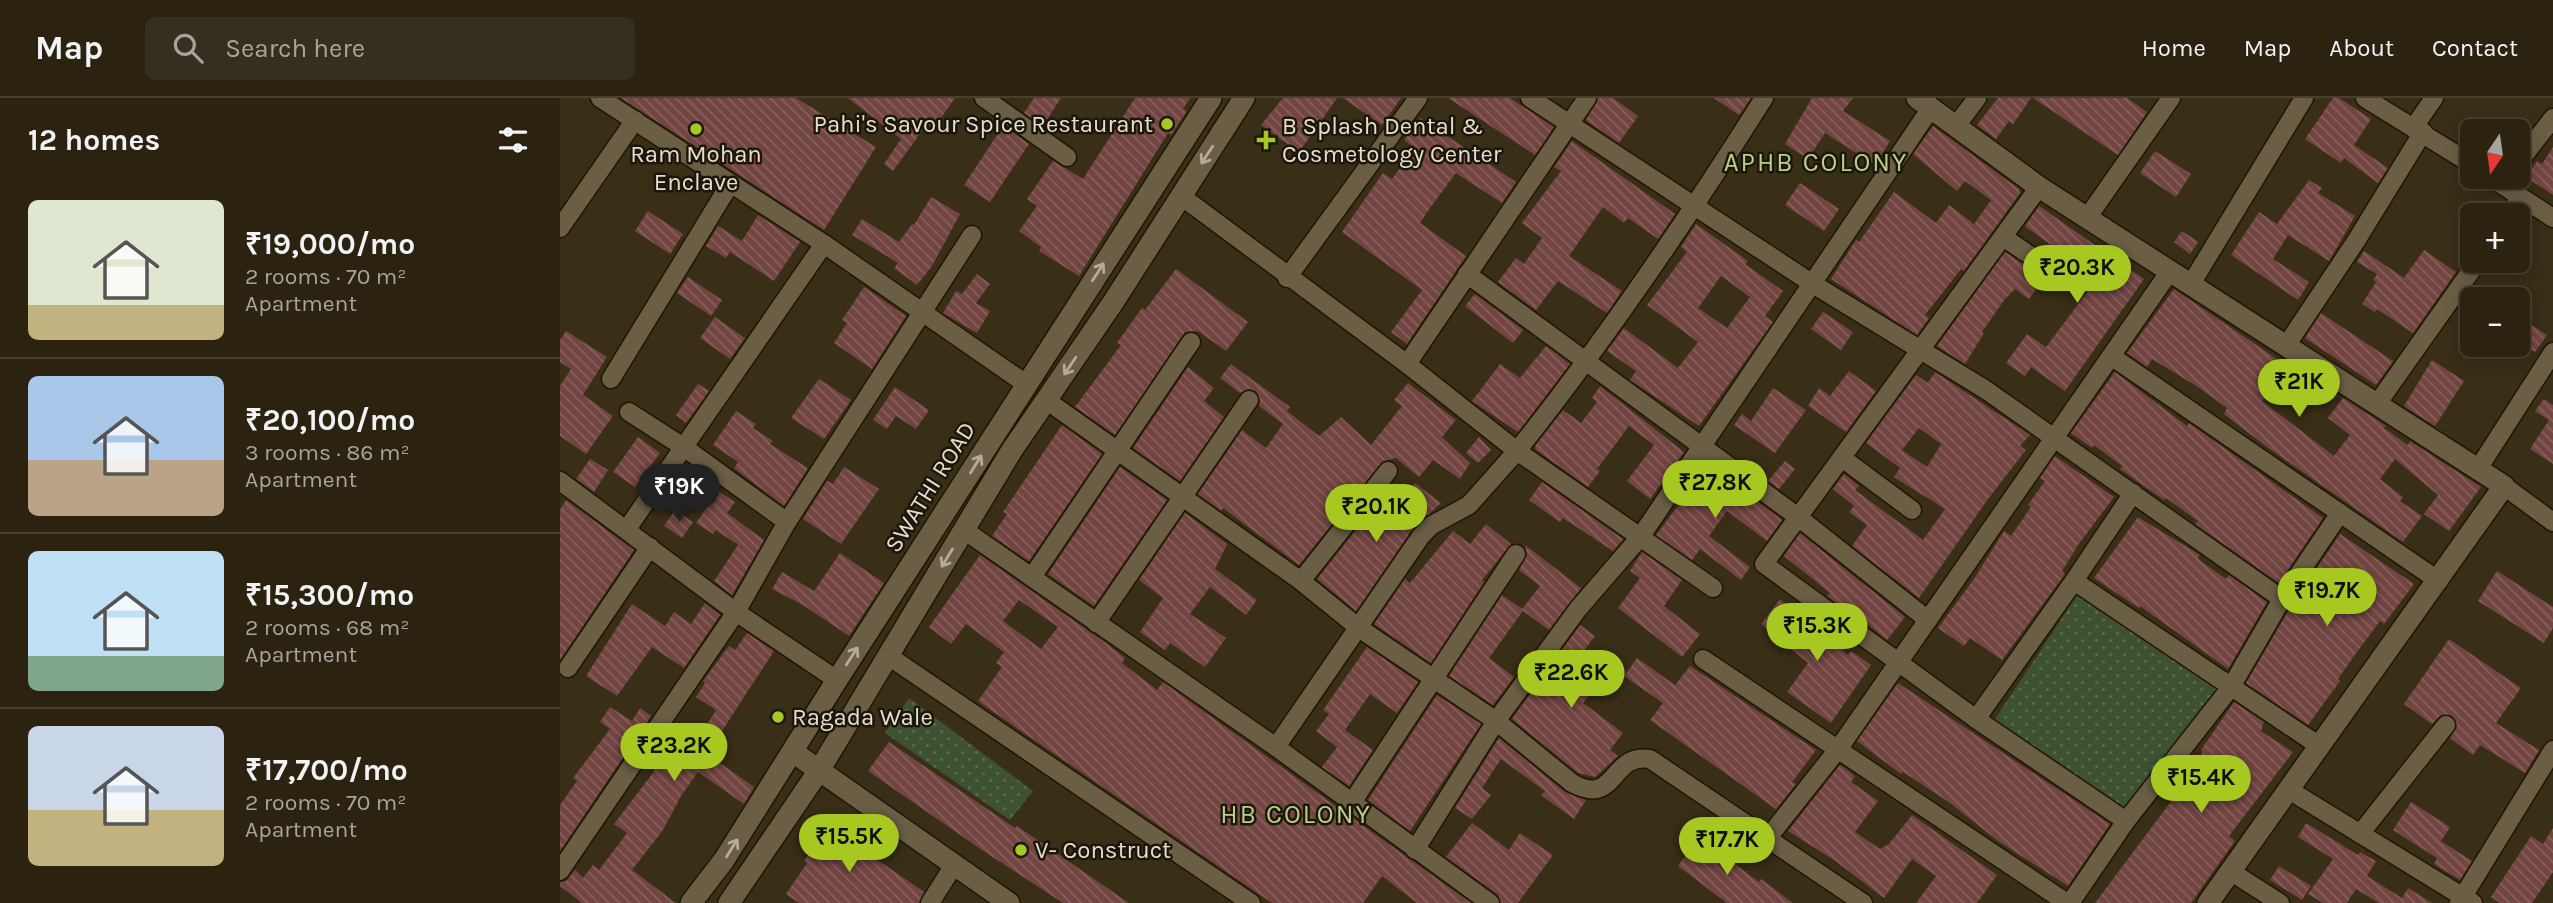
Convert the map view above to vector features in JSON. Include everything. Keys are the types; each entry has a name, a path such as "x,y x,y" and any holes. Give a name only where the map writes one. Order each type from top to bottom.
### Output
{"street":[{"path":"600,98 824,244 1018,378"},
{"path":"984,98 1067,157"},
{"name":"SWATHI ROAD","path":"691,903 724,860 793,752 1018,378 1211,98"},
{"name":"SWATHI ROAD","path":"729,903 820,769 1046,400 1244,98"},
{"path":"1287,278 1418,98"},
{"path":"1530,98 1813,284 1986,390 2281,599"},
{"path":"1407,364 1587,98"},
{"path":"1276,747 1421,536 1432,525 1469,505 1517,451 1587,362 1695,208 1764,98"},
{"path":"1956,126 1977,98"},
{"path":"2087,218 2171,98"},
{"path":"2191,284 2304,98"},
{"path":"2365,98 2460,157"},
{"path":"2286,346 2356,241 2434,98"},
{"path":"1415,849 1496,721 1578,609 1641,537 1813,284 1924,103 2039,187 2504,486 2553,522"},
{"path":"2530,148 2553,118"},
{"path":"560,228 635,120"},
{"path":"611,379 730,184"},
{"path":"2039,187 1764,564 1976,719 2126,821"},
{"path":"2510,189 2553,218"},
{"path":"1181,196 1287,278 1407,364 1517,451 1713,588"},
{"path":"2516,203 2520,198"},
{"path":"560,871 736,612 787,522 972,235"},
{"path":"2003,237 2065,279"},
{"path":"627,529 824,244"},
{"path":"1768,838 1839,748 2170,271"},
{"path":"2378,404 2470,273"},
{"path":"1467,274 1798,517 1928,620"},
{"path":"1032,577 1191,342"},
{"path":"2478,470 2553,352"},
{"path":"2111,356 2439,581"},
{"path":"1046,400 1301,581 1359,628 1496,721 1584,790 1595,791 1605,786 1629,761 1638,757 1650,759 1863,903"},
{"path":"1096,623 1249,400"},
{"path":"629,412 685,447 787,522"},
{"path":"1842,457 1913,510"},
{"path":"1301,581 1388,471"},
{"path":"562,486 627,529 736,612 837,680"},
{"path":"2208,903 2504,486"},
{"path":"1976,719 2074,582 2133,493"},
{"path":"1703,659 2069,903 2126,821 2231,687 2281,599 2340,513"},
{"path":"964,530 1276,747 1490,903"},
{"path":"568,668 650,547"},
{"path":"1351,804 1516,554"},
{"path":"2074,582 2318,745"},
{"path":"890,657 1251,903"},
{"path":"2360,834 2446,725"},
{"path":"2289,790 2465,901 2553,750"},
{"path":"793,752 1009,903"},
{"path":"930,903 954,865"},
{"path":"2230,871 2280,903"}],"green space":[{"path":"2078,594 2219,690 2123,814 1993,722"},
{"path":"909,698 1033,791 1010,820 885,733"}],"building":[{"path":"621,98 796,98 876,147 824,230"},
{"path":"848,98 955,98 934,128 927,124 893,171 884,164 901,139"},
{"path":"1034,98 1061,98 1043,126 1024,113"},
{"path":"1135,98 1190,98 1183,109 1187,111 1171,135 1168,133 1079,276 1039,251 1041,247 1019,231 1037,206 1027,199 1053,161 1083,179"},
{"path":"1283,98 1337,98 1299,152 1261,125"},
{"path":"1343,98 1401,98 1382,125"},
{"path":"1448,98 1510,98 1554,127 1535,155"},
{"path":"1598,98 1613,98 1638,116 1619,143 1586,120"},
{"path":"1714,98 1751,98 1739,115"},
{"path":"1812,98 1853,98 1843,111 1890,141 1875,165 1825,133 1808,159 1785,144"},
{"path":"1998,98 2031,98 2013,124 2009,121 1996,139 1977,125"},
{"path":"2033,98 2127,98 2147,112 2118,155"},
{"path":"2333,98 2339,98 2371,119 2354,145 2388,168 2378,183 2344,158 2341,163 2305,139"},
{"path":"1420,118 1516,182 1502,203 1456,173 1430,208 1420,223 1466,256 1407,344 1391,332 1422,290 1342,232 1383,173 1392,179 1415,148 1404,140"},
{"path":"1933,126 2019,189 2020,193 1964,271 1961,269 1925,315 1929,318 1917,335 1831,279 1856,240 1859,242 1894,192 1936,223 1949,205 1974,224 1991,200 1965,181 1957,191 1913,154"},
{"path":"1001,129 1010,134 1012,132 1029,144 990,202 964,185"},
{"path":"1572,141 1675,214 1658,239 1628,218 1624,223 1603,207 1569,256 1622,291 1607,313 1558,281 1536,310 1498,282 1516,258 1524,264 1542,238 1522,223 1561,171 1554,167"},
{"path":"2553,147 2553,195 2530,180 2530,171 2537,161 2542,164"},
{"path":"2155,151 2191,174 2176,197 2140,173"},
{"path":"2309,180 2322,188 2318,193 2355,216 2329,261 2288,235 2273,259 2309,282 2298,300 2231,255 2259,212 2277,224"},
{"path":"1800,183 1839,209 1824,231 1785,205"},
{"path":"931,197 960,214 932,266 917,285 894,268 898,263 852,235 862,219 899,242 912,224 914,225"},
{"path":"2039,206 2144,279 2065,391 2031,367 2025,376 2006,363 2027,334 2046,347 2097,279 2025,226"},
{"path":"648,211 683,234 670,254 635,231"},
{"path":"758,215 800,242 774,281 730,252 726,258 706,246 718,226 742,241"},
{"path":"1696,224 1748,261 1745,264 1783,291 1765,316 1773,322 1699,426 1630,380 1636,371 1607,351 1624,328 1678,368 1698,342 1647,305 1687,252 1681,247","holes":["1721,276 1750,297 1727,328 1698,308"]},
{"path":"2182,231 2198,242 2190,254 2174,242"},
{"path":"2424,250 2456,272 2413,333 2377,309 2375,312 2362,304 2376,282 2373,280 2377,274 2357,262 2364,251 2404,278"},
{"path":"2005,252 2044,278 2029,299 2015,289 2005,299 1982,332 1984,333 1965,364 1937,346"},
{"path":"1176,269 1248,322 1226,351 1198,331 1185,332 1115,435 1075,407 1121,345 1117,343 1142,308 1145,310"},
{"path":"977,274 990,284 976,303 990,311 977,333 943,313 956,291 962,294"},
{"path":"688,277 722,300 711,316 677,293"},
{"path":"864,287 906,316 872,369 834,343 847,323 842,320"},
{"path":"2174,289 2293,370 2295,367 2313,379 2300,396 2278,379 2262,401 2334,456 2350,435 2328,418 2343,398 2386,426 2384,428 2408,445 2410,441 2481,487 2449,531 2424,514 2438,495 2395,459 2380,479 2403,497 2400,501 2422,516 2403,542 2267,447 2224,414 2227,408 2198,387 2152,359 2147,367 2127,353"},
{"path":"1475,294 1523,330 1513,343 1465,306"},
{"path":"1823,312 1853,332 1841,350 1811,329"},
{"path":"2321,313 2393,361 2376,385 2305,338"},
{"path":"715,317 745,338 730,359 700,338"},
{"path":"2530,324 2547,335 2535,352 2530,349"},
{"path":"566,331 607,357 583,395 613,416 586,454 560,436 560,386 571,369 560,362 560,340"},
{"path":"1546,346 1570,364 1518,432 1472,401 1500,364 1520,378"},
{"path":"2432,360 2464,381 2435,426 2404,406"},
{"path":"1231,364 1290,407 1287,411 1319,436 1341,417 1371,445 1402,406 1394,400 1408,383 1456,420 1442,437 1470,463 1460,479 1433,460 1419,477 1396,458 1383,461 1299,565 1223,508 1221,511 1198,494 1242,430 1266,448 1283,424 1259,406 1260,400 1256,391 1249,389 1240,393 1220,378"},
{"path":"1188,367 1214,388 1204,401 1224,417 1180,481 1133,448"},
{"path":"1849,371 1876,391 1846,432 1808,406 1819,388 1830,396"},
{"path":"1935,372 2030,435 2020,446 2026,450 1919,598 1852,546 1867,525 1849,512 1854,506 1833,489 1844,474 1859,486 1855,490 1923,540 1945,509 1894,477 1900,468 1866,443 1916,375 1928,383","holes":["1919,428 1941,444 1927,467 1902,450"]},
{"path":"2115,372 2187,426 2189,423 2323,518 2279,583 2195,524 2198,521 2166,498 2164,500 2120,469 2122,466 2094,445 2092,448 2071,433"},
{"path":"819,379 851,400 824,439 791,418"},
{"path":"698,384 709,391 686,423 676,415"},
{"path":"1600,386 1684,452 1650,499 1627,481 1654,445 1629,426 1597,469 1600,471 1588,487 1536,450 1535,446 1563,410 1581,423 1597,402 1592,398"},
{"path":"895,387 929,410 916,429 896,416 887,429 873,420"},
{"path":"1773,388 1806,410 1775,453 1734,425 1742,414 1751,421"},
{"path":"2544,399 2553,405 2553,464 2530,449 2549,420 2535,411"},
{"path":"736,411 756,424 753,428 773,441 770,444 808,468 784,506 734,468 738,462 713,445"},
{"path":"1062,425 1102,454 1029,561 992,536 1007,514 1003,512"},
{"path":"638,437 660,453 635,487 613,472"},
{"path":"1479,437 1491,450 1478,463 1466,453"},
{"path":"2055,456 2114,497 2078,545 2062,571 2065,574 2002,660 1970,638 1964,646 1938,628 1974,579 2004,531 2011,536 2031,507 2028,505 2045,481 2040,478"},
{"path":"590,459 608,470 594,492 576,479"},
{"path":"1785,461 1795,469 1779,489 1768,481"},
{"path":"685,465 698,474 676,505 663,496"},
{"path":"1709,465 1782,520 1767,541 1727,511 1709,536 1750,567 1741,580 1700,549 1692,560 1656,535"},
{"path":"844,467 879,489 841,544 803,519 827,481 833,484"},
{"path":"1120,467 1167,500 1094,606 1048,574"},
{"path":"1542,482 1623,539 1613,551 1563,518 1560,522 1529,500"},
{"path":"1415,483 1441,503 1412,530 1356,611 1317,579 1390,487 1404,498"},
{"path":"718,491 735,502 727,513 764,540 732,595 714,581 738,545 716,530 713,534 696,523"},
{"path":"566,500 634,550 560,660 560,510"},
{"path":"675,510 693,522 682,538 664,526"},
{"path":"1185,513 1227,544 1215,569 1257,600 1246,615 1210,587 1190,614 1226,638 1205,667 1170,643 1165,650 1140,632 1163,598 1139,580"},
{"path":"2138,517 2200,555 2198,558 2202,562 2226,579 2229,575 2267,602 2228,669 2140,606 2139,608 2094,578"},
{"path":"1486,524 1511,544 1482,580 1484,582 1431,663 1374,624 1405,579 1410,583 1453,531 1470,544"},
{"path":"1800,533 1905,617 1887,640 1849,609 1847,611 1827,596 1830,593 1784,556"},
{"path":"2340,534 2414,584 2384,624 2380,621 2308,725 2246,683 2292,605"},
{"path":"1525,545 1581,588 1549,630 1523,611 1489,658 1514,677 1493,705 1449,676 1502,595 1522,609 1540,586 1519,570 1527,555"},
{"path":"1642,552 1682,580 1664,606 1700,634 1682,657 1618,608 1640,578 1630,571"},
{"path":"840,553 884,583 849,636 803,605 772,589 782,572 814,591"},
{"path":"980,555 1106,643 1125,658 1122,663 1157,690 1163,682 1471,903 1417,903 1382,876 1363,903 1272,903 978,701 1002,667 996,663 1004,652 966,624 951,644 929,627","holes":["1019,600 1058,627 1041,649 1003,621"]},
{"path":"2497,571 2553,607 2553,628 2544,643 2478,601"},
{"path":"1780,599 1848,655 1851,651 1871,665 1831,723 1787,692 1808,663 1761,624"},
{"path":"705,603 720,615 684,668 652,647 617,696 586,676 632,604 665,626 674,612 691,624"},
{"path":"1580,625 1595,636 1583,652 1609,670 1583,703 1623,733 1610,750 1618,756 1595,777 1578,773 1512,719"},
{"path":"747,633 774,651 707,754 754,787 744,804 698,772 681,796 663,830 632,870 676,903 582,903 560,886 560,882 566,881 575,870 583,878 593,865 599,870 627,833 614,824 653,773 658,761 652,757 662,741 665,744 678,725 698,739 716,710 696,697 705,683 703,681 729,646 735,650"},
{"path":"2449,639 2521,688 2496,723 2539,750 2525,773 2480,745 2473,755 2455,742 2450,738 2457,726 2452,716 2441,715 2432,724 2404,704"},
{"path":"1367,647 1418,682 1397,713 1370,694 1345,730 1373,750 1349,786 1322,767 1337,747 1316,731 1329,714 1323,710"},
{"path":"1637,658 1675,685 1690,666 1816,750 1792,782 1796,784 1776,809 1650,720 1663,703 1624,676"},
{"path":"1898,683 2110,824 2068,886 1998,841 1950,803 1903,772 1901,774 1857,741"},
{"path":"1437,695 1481,724 1410,831 1368,800"},
{"path":"2234,702 2264,722 2261,731 2293,752 2229,836 2235,841 2191,903 2095,903 2190,776 2187,774 2203,752 2201,750"},
{"path":"610,707 632,721 640,708 651,716 560,851 560,805 577,781 573,778 610,729 600,722"},
{"path":"1499,738 1565,792 1586,800 1574,819 1541,795 1545,791 1501,759 1482,788 1491,795 1472,819 1455,808"},
{"path":"889,742 1129,903 1063,903 982,850 868,771"},
{"path":"1840,765 1855,776 1851,782 1878,801 1855,832 1880,849 1889,844 1912,815 1997,875 1977,903 1916,903 1936,876 1912,859 1884,898 1834,860 1788,831"},
{"path":"2411,802 2450,827 2441,841 2472,861 2460,880 2434,864 2437,858 2393,830"},
{"path":"834,819 874,848 869,854 924,892 919,903 799,903 786,894 807,863 804,861"},
{"path":"1472,823 1509,850 1520,833 1553,855 1518,903 1501,903 1497,894 1446,857"},
{"path":"2306,823 2358,855 2360,852 2376,861 2367,876 2402,898 2408,888 2432,903 2379,903 2356,889 2347,903 2323,903 2308,894 2333,859 2298,837"},
{"path":"2553,828 2553,872 2532,903 2500,903 2491,897 2531,836 2543,844"},
{"path":"1699,837 1759,882 1761,879 1793,903 1727,903 1678,866"},
{"path":"2279,866 2311,886 2302,900 2270,880"}],"place":[{"name":"Pahi's Savour Spice Restaurant","path":"1167,124"},
{"name":"Ram Mohan Enclave","path":"696,129"},
{"name":"B Splash Dental & Cosmetology Center","path":"1266,140"},
{"name":"Ragada Wale","path":"778,717"},
{"name":"V- Construct","path":"1021,850"}],"district":[{"name":"APHB COLONY","path":"1816,162"},
{"name":"HB COLONY","path":"1296,814"}]}
